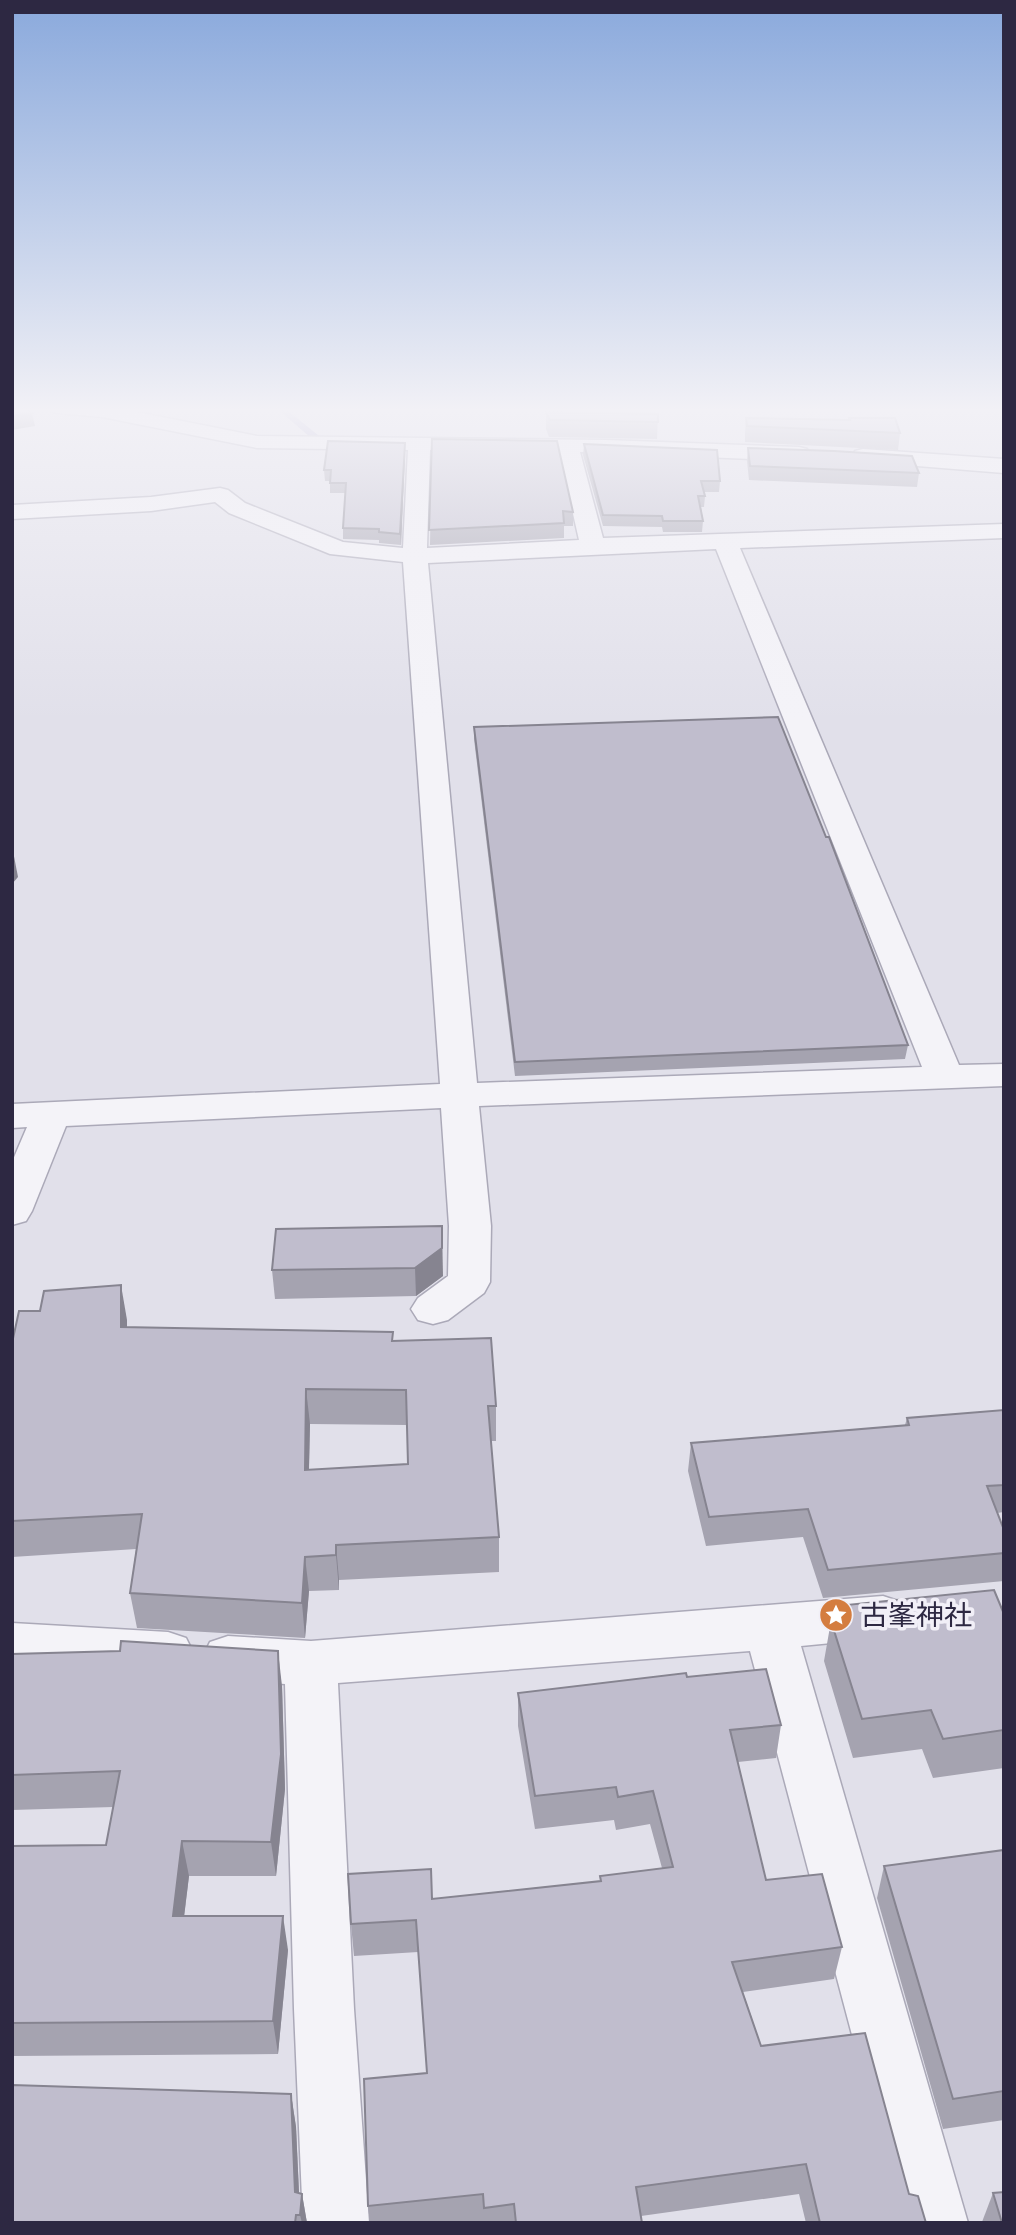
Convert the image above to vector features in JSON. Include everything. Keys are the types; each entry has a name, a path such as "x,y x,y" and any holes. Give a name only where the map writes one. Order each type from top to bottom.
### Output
{"street":[{"path":"245,511 339,549 415,556 593,545 996,531 1004,554"},
{"path":"417,511 415,556 470,1226 468,1282 433,1309"},
{"path":"584,511 593,545"},
{"path":"725,541 945,1077"},
{"path":"12,1116 458,1094 1004,1075"},
{"path":"12,1211 51,1115"},
{"path":"12,1645 312,1662 770,1628 921,1613"},
{"path":"770,1628 935,2223"},
{"path":"312,1662 324,2009 336,2223"}],"building":[{"path":"344,511 401,511 400,534 379,532 379,529 343,528"},
{"path":"430,511 563,511 564,523 429,530"},
{"path":"602,511 701,511 703,521 663,521 662,516 603,515"},
{"path":"778,717 826,837 829,837 908,1045 515,1062 474,727"},
{"path":"442,1226 442,1248 415,1268 272,1270 276,1229"},
{"path":"121,1285 121,1327 393,1332 392,1341 491,1338 496,1406 488,1406 499,1537 336,1545 336,1555 305,1557 302,1603 130,1593 142,1514 12,1521 12,1343 19,1311 40,1311 44,1291","holes":["306,1389 406,1390 408,1464 305,1470"]},
{"path":"1004,1410 1004,1485 987,1486 1004,1530 1004,1553 828,1570 808,1509 709,1517 691,1443 909,1425 907,1418"},
{"path":"994,1590 1004,1614 1004,1730 943,1739 931,1710 862,1719 831,1621 851,1619 846,1605"},
{"path":"121,1641 278,1651 281,1754 271,1842 182,1841 173,1916 283,1916 273,2021 12,2023 12,1846 106,1845 120,1771 12,1775 12,1654 120,1651"},
{"path":"766,1669 781,1725 730,1730 766,1880 822,1874 842,1947 732,1962 761,2046 865,2033 909,2194 918,2196 926,2223 820,2223 806,2164 636,2187 642,2223 516,2223 514,2204 484,2208 483,2194 368,2206 364,2079 427,2073 416,1920 351,1924 348,1874 431,1869 432,1899 601,1881 600,1876 673,1867 653,1791 618,1797 616,1787 535,1796 518,1693 686,1673 687,1677"},
{"path":"1004,1850 1004,2091 953,2099 884,1866"},
{"path":"12,2085 291,2094 295,2192 302,2194 300,2215 296,2215 295,2223 12,2223"},
{"path":"1004,2192 1004,2223 1002,2223 993,2193"}],"place":[{"name":"古峯神社","path":"836,1615"}]}
